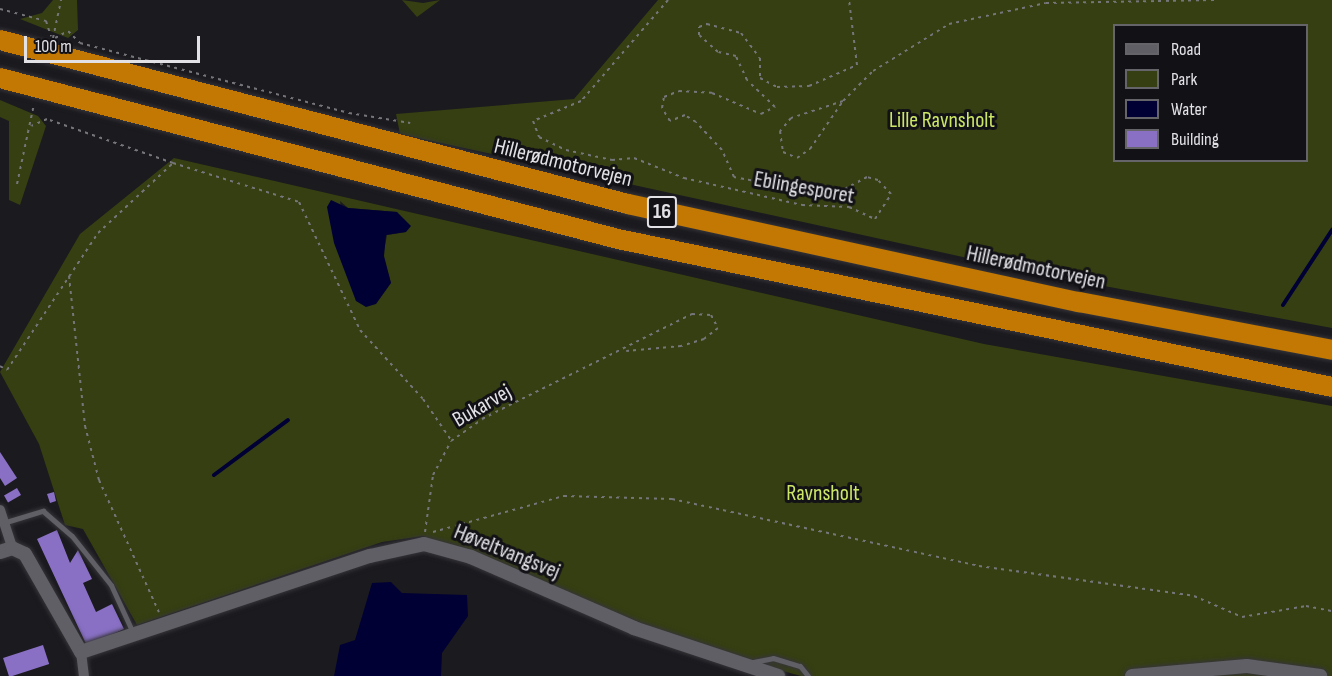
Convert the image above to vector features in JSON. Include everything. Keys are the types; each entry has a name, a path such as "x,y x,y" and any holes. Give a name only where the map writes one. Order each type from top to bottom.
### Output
{"highway":[{"name":"Hillerødmotorvejen","path":"0,40 628,204 1079,302 1332,350"},
{"name":"16","path":"0,78 618,239 1332,387"}],"street":[{"path":"0,510 6,522 6,550 25,554 81,652 84,676"},
{"name":"Høveltvangsvej","path":"81,652 135,636 424,538 634,628 778,676"},
{"path":"1132,676 1247,666 1320,676"}],"lane":[{"path":"6,522 43,511 72,536 111,585 135,636"},
{"path":"743,666 773,658 800,666 808,676"}],"path":[{"path":"52,39 61,0"},
{"name":"Eblingesporet","path":"668,0 581,101 533,121 539,137 576,152 634,158 684,178 802,205 849,207 875,219 891,194 878,180 867,177 832,196 734,177 722,150 689,116 670,121 662,108 664,97 680,91 712,93 761,114 775,107 747,80 736,56 718,52 699,35 699,27 707,24 741,33 762,63 760,78 777,87 808,86 857,65 849,0"},
{"path":"843,101 791,118 780,131 783,152 797,158 810,149 843,101 905,47 949,24 1006,8 1215,0"},
{"path":"0,9 46,21 52,39"},
{"path":"52,39 69,32 80,43 349,112 410,123"},
{"path":"17,184 34,104"},
{"path":"31,126 47,119 173,163 298,202 360,330 423,399 451,441"},
{"path":"0,366 7,370 98,233 173,163"},
{"path":"69,275 85,426 99,480 164,626"},
{"name":"Bukarvej","path":"424,538 433,475 451,441 569,375 626,351 692,314 711,315 718,328 704,339 681,346 626,351"},
{"path":"424,538 564,496 672,499 979,566 1194,596 1242,617 1306,606 1332,611"}],"green space":[{"path":"53,0 77,0 78,30 68,38 20,19 42,13"},
{"path":"402,0 423,3 440,0 417,17"},
{"name":"Lille Ravnsholt","path":"658,0 1332,0 1332,328 1050,276 400,134 396,114 574,99"},
{"path":"0,100 38,116 46,126 20,205 9,200 9,121 0,117"},
{"name":"Ravnsholt","path":"174,158 984,344 1332,406 1332,676 801,676 717,653 423,536 382,542 137,625 83,529 65,525 39,444 0,372 80,234","holes":["340,201 348,208 397,212 406,232 387,235 383,256 391,283 356,301"]}],"water":[{"path":"331,200 348,208 397,212 411,226 406,232 386,235 384,256 391,283 376,304 366,307 356,301 334,243 327,207"},
{"path":"391,582 402,593 467,595 468,616 442,653 441,676 334,676 340,645 355,640 372,583"}],"building":[{"path":"0,452 17,478 5,486 0,478"},
{"path":"17,488 21,495 8,502 4,496"},
{"path":"54,492 56,501 50,503 47,494"},
{"path":"57,530 70,563 78,550 92,579 83,583 96,612 112,604 124,629 87,646 37,539"},
{"path":"43,645 49,664 9,676 3,658"}],"waterway":[{"path":"1283,305 1332,230"},
{"path":"214,475 288,420"}]}
